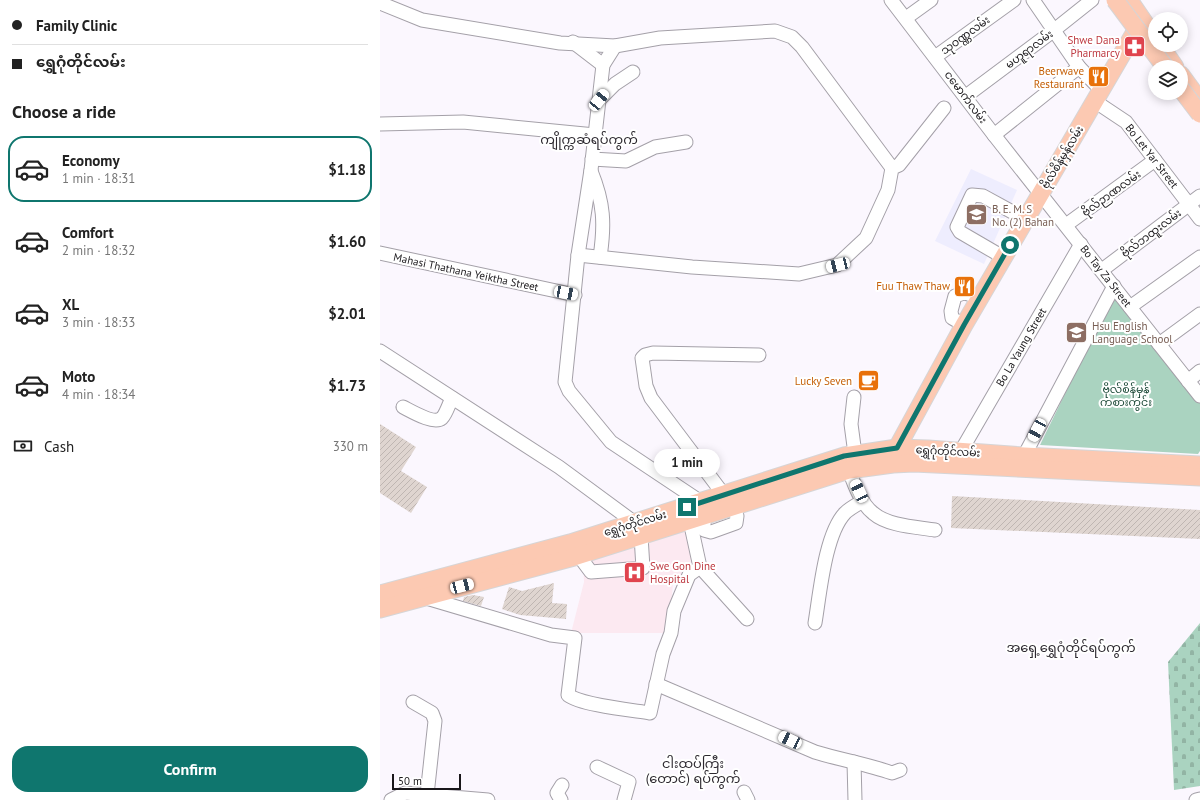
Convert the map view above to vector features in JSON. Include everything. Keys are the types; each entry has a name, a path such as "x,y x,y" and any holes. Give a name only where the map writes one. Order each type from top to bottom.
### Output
{"main road":[{"path":"1129,0 1148,28"},
{"path":"1111,4 1133,38 1150,60"},
{"path":"1111,4 1159,60"},
{"name":"ဗိုလ်စိန်မှန်လမ်း","path":"895,456 964,325 1025,219 1133,38 1142,20"},
{"path":"1188,98 1200,114"},
{"path":"1188,99 1200,124"},
{"name":"ရွှေဂုံတိုင်လမ်း","path":"380,594 570,543 638,529 698,512 729,503 849,460 961,451 1023,463"},
{"name":"ရွှေဂုံတိုင်လမ်း","path":"895,456 960,465 1023,463 1199,468"},
{"name":"ရွှေဂုံတိုင်လမ်း","path":"380,609 578,556 638,529"}],"street":[{"name":"ငမောက်လမ်း","path":"891,0 966,96 994,135 1041,193"},
{"path":"906,18 931,0"},
{"name":"သုဝဏ္ဏလမ်း","path":"935,57 1014,0"},
{"name":"Bo Let Yar Street","path":"1033,0 1099,96 1126,122 1200,219"},
{"name":"မဟူရာလမ်း","path":"966,96 1092,0"},
{"path":"1111,4 1129,0"},
{"path":"380,3 422,20 560,43 573,42 615,46 660,38 775,31 792,37 802,47 892,168 888,190 866,238 838,265 799,274 692,267 578,255"},
{"path":"573,42 603,65"},
{"path":"615,46 603,65 595,135 578,255 566,382 569,391 611,442 698,512 704,530 711,532 736,523 737,516 651,398 643,372 642,358 645,355 653,353 759,355"},
{"path":"994,135 1080,67"},
{"path":"599,100 615,84 633,72"},
{"path":"892,168 899,165 944,108"},
{"path":"380,124 463,122 595,135"},
{"path":"591,164 626,161 655,147 686,142"},
{"name":"ဗိုလ်ဉာဏလမ်း","path":"1066,225 1156,160"},
{"path":"591,164 603,209 604,223 600,257"},
{"name":"Bo Tay Za Street","path":"1041,193 1200,396"},
{"path":"1003,257 960,232 957,228 972,195 983,196 1025,219"},
{"name":"ဗိုလ်ဘထူးလမ်း","path":"1102,270 1200,196"},
{"name":"Bo La Yaung Street","path":"961,451 1081,244"},
{"name":"Mahasi Thathana Yeiktha Street","path":"380,253 575,295"},
{"path":"1130,307 1200,257"},
{"path":"1023,463 1114,286"},
{"path":"1159,344 1200,314"},
{"path":"380,350 559,467 638,529 643,568 591,572 578,556"},
{"path":"1188,380 1200,371"},
{"path":"854,397 849,460 863,501 873,513 889,522 935,530"},
{"path":"403,407 430,420 438,420 442,418 452,398"},
{"path":"815,623 829,543 838,522 846,511 863,501"},
{"path":"698,512 700,567 747,619"},
{"path":"421,597 551,635 575,638 568,695 572,698 592,703 650,713 663,654 671,633 674,611 681,592 690,575 700,567"},
{"path":"656,684 815,752 835,759 854,762 892,773 900,770"},
{"path":"413,702 432,713 436,721 427,795"},
{"path":"854,762 855,800"},
{"path":"597,767 630,782 624,800"},
{"path":"561,800 557,793 562,785"},
{"path":"391,800 405,794 488,800"},
{"path":"1196,800 1200,799"}],"shaded area":[{"name":"B. E. M. S No. (2) Bahan","path":"971,169 1017,190 984,264 935,241"},
{"name":"Swe Gon Dine Hospital","path":"687,527 694,561 673,583 669,633 571,633 584,582 583,557"}],"green space":[{"name":"ဗိုလ်စိန်မှန် ကစားကွင်း","path":"1114,293 1200,402 1200,451 1198,454 1040,445"},
{"path":"1200,623 1200,786 1174,790 1168,662"}],"building":[{"path":"380,424 416,447 401,471 427,487 411,513 380,493"},
{"path":"952,496 1200,510 1200,539 951,528"},
{"path":"554,583 552,603 567,604 566,619 520,615 502,609 509,587 522,591"},
{"path":"473,595 484,597 481,606 463,601 464,597"}],"place":[{"name":"Shwe Dana Pharmarcy","path":"1135,46"},
{"name":"Beerwave Restaurant","path":"1099,77"},
{"name":"B. E. M. S No. (2) Bahan","path":"977,215"},
{"name":"Fuu Thaw Thaw","path":"965,286"},
{"name":"Hsu English Language School","path":"1076,332"},
{"name":"Lucky Seven","path":"868,381"},
{"name":"Swe Gon Dine Hospital","path":"634,572"}],"district":[{"name":"ကျိုက္ကဆံရပ်ကွက်","path":"589,139"},
{"name":"အရှေ့ရွှေဂုံတိုင်ရပ်ကွက်","path":"1071,647"},
{"name":"ငါးထပ်ကြီး (တောင်) ရပ်ကွက်","path":"693,770"}],"route":[{"path":"687,507 844,456 897,448 964,325 1010,245"}]}
